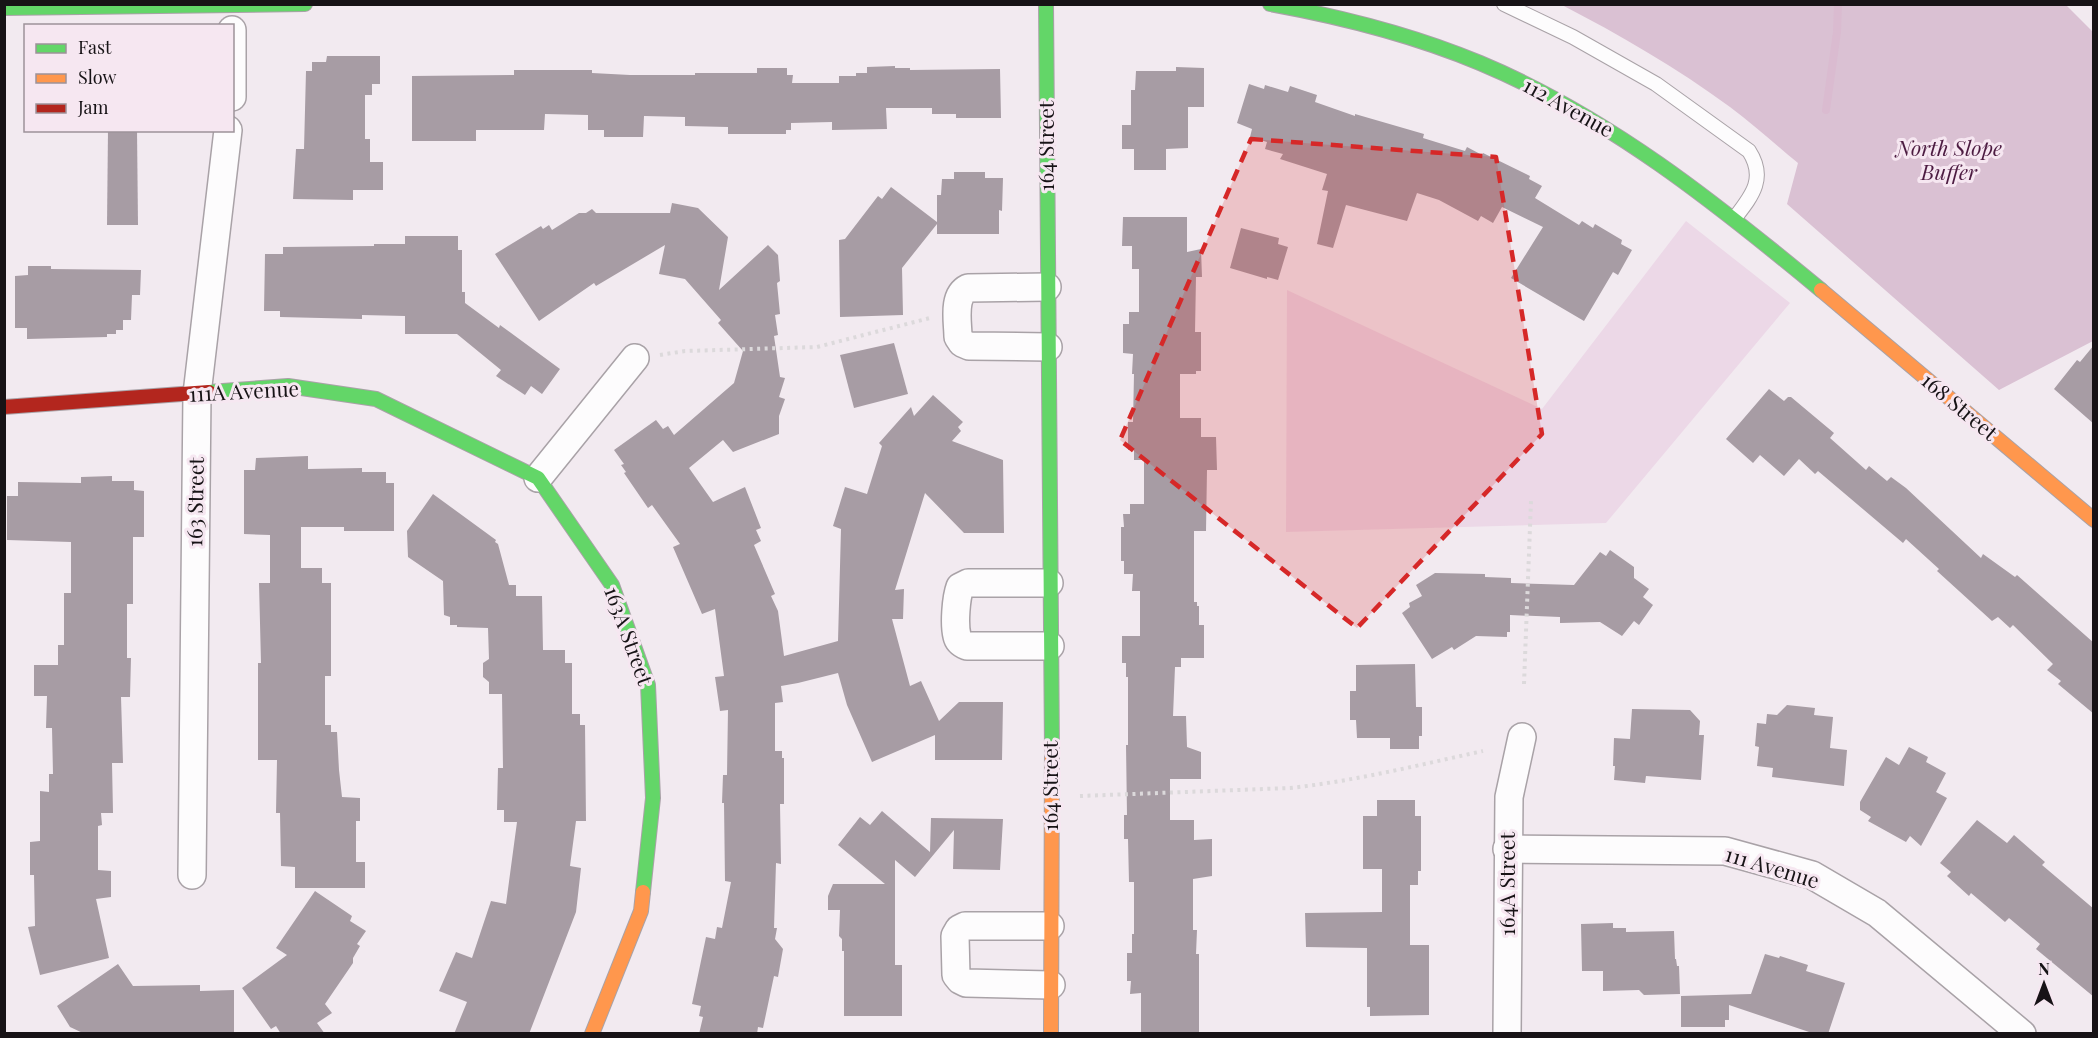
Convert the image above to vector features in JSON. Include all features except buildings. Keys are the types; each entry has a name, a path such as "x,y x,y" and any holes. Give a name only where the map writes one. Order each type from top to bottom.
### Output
{"street":[{"path":"4,8 232,16 305,4"},
{"name":"164 Street","path":"1046,4 1052,796 1051,1034"},
{"name":"112 Avenue","path":"1270,4 1370,26 1506,74 1558,100 1639,149 1734,219 1824,293"},
{"name":"163 Street","path":"192,874 197,394 228,132"},
{"path":"1047,287 968,288 961,291 958,298 958,338 969,346 1048,347"},
{"name":"168 Street","path":"1824,293 2094,520"},
{"path":"538,478 635,358"},
{"name":"111A Avenue","path":"4,407 288,386 376,399 538,478"},
{"name":"163A Street","path":"538,478 612,585 648,685 653,798 641,912 592,1034"},
{"path":"1049,583 968,583 960,587 957,595 957,636 960,643 967,646 1050,646"},
{"name":"164A Street","path":"1507,1034 1509,797 1522,736"},
{"name":"111 Avenue","path":"1507,849 1725,851 1812,875 1877,913 2022,1034"},
{"path":"1050,926 965,926 959,929 956,936 956,975 960,981 966,983 1051,985"}],"lane":[{"path":"1504,4 1573,37 1656,84 1749,151 1755,160 1757,185 1734,219"}],"path":[{"path":"635,358 685,351 817,347 939,316 958,316"},
{"path":"1524,684 1531,501"},
{"path":"1073,797 1319,785 1366,777 1483,750"}],"highlighted area":[{"path":"1251,139 1496,157 1542,434 1357,628 1120,440"}],"shaded area":[{"path":"1686,221 1790,303 1606,523 1286,532 1287,290 1542,409"}],"green space":[{"name":"North Slope Buffer","path":"1562,5 2066,5 2093,32 2093,341 1999,390 1787,204 1798,163 1739,114 1690,79 1627,40"}],"waterway":[{"path":"1826,110 1837,32 1838,4"}],"traffic: fast":[{"path":"4,8 305,4"},
{"path":"1046,4 1052,750"},
{"path":"1270,4 1403,35 1455,53 1527,84 1616,135 1659,164 1741,225 1821,290"},
{"path":"209,392 288,386 376,399 538,478 612,585 648,685 653,798 643,892"}],"traffic: slow":[{"path":"1821,290 2094,520"},
{"path":"1051,1034 1052,750"},
{"path":"592,1034 641,911 643,892"}],"traffic: jam":[{"path":"4,407 209,392"}]}
